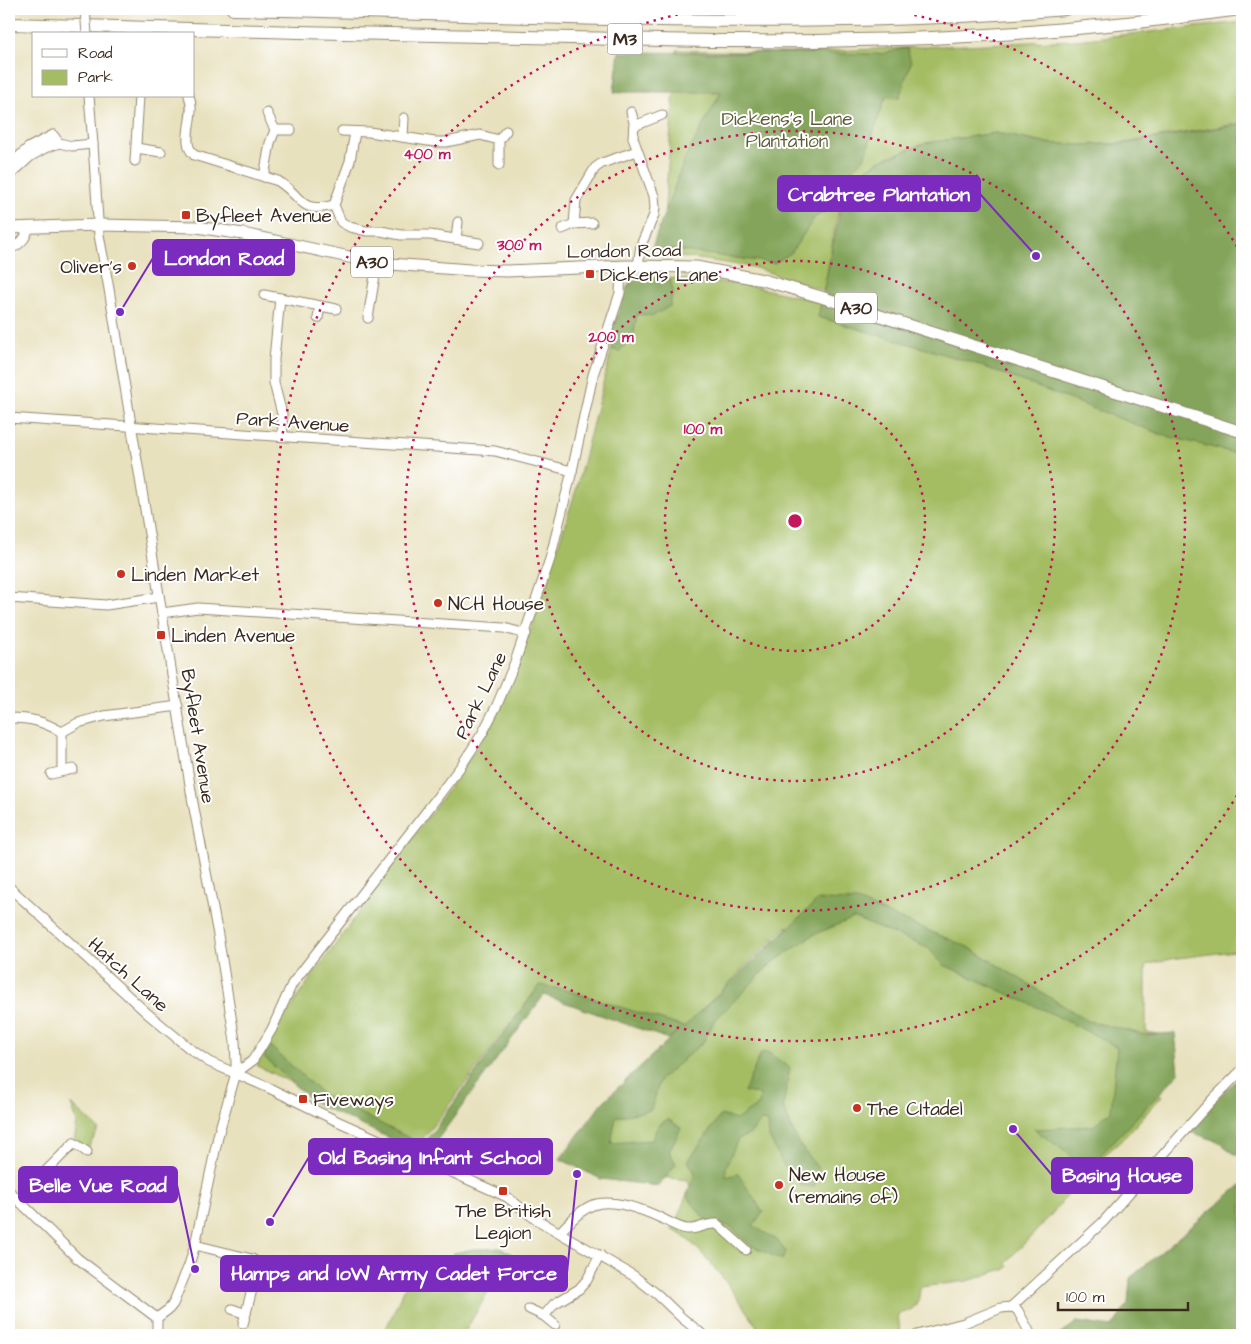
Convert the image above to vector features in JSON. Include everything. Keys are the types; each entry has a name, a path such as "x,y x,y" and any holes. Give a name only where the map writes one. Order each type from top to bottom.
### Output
{"highway":[{"name":"M3","path":"232,9 827,21 940,18 1065,9"},
{"name":"M3","path":"9,24 725,41 858,40 1026,32 1161,20 1240,9"}],"main road":[{"name":"London Road","path":"9,228 98,225 197,227 252,236 377,263 490,271 621,266 696,266 763,280 1242,432"}],"street":[{"path":"85,9 87,32"},
{"name":"Byfleet Avenue","path":"88,98 101,256 109,289 193,803 220,944 235,1041 236,1074"},
{"path":"135,161 139,98"},
{"path":"189,98 191,105 188,141 190,151 194,155 278,181 289,188 307,206 317,208 334,205"},
{"path":"631,112 634,126 632,131 637,152 654,196 655,207 654,215 641,244 638,266"},
{"path":"264,177 270,143 275,130 267,113"},
{"path":"634,126 662,115"},
{"path":"403,137 404,118"},
{"path":"275,130 291,130"},
{"path":"342,131 436,142 446,142 480,135 498,140"},
{"path":"499,165 498,140 506,131"},
{"path":"355,132 350,161 334,205 341,222 350,227 366,231 381,231 401,235 430,235 479,243"},
{"path":"9,166 28,148 53,135 59,143"},
{"path":"9,176 32,156 45,148 59,143 72,146 93,144"},
{"path":"136,148 161,152"},
{"path":"574,224 576,200 595,168 608,161 637,152"},
{"path":"456,239 458,222"},
{"path":"562,229 574,224 592,223"},
{"path":"9,249 14,248 23,240 28,228"},
{"path":"369,318 377,263"},
{"name":"Park Lane","path":"236,1074 245,1068 256,1055 272,1029 292,984 423,816 482,734 498,705 526,634 550,559 593,375 620,293 621,266"},
{"path":"264,295 336,309"},
{"path":"280,298 274,359 274,383 282,414 283,436"},
{"path":"318,318 320,306"},
{"name":"Park Avenue","path":"9,418 495,451 572,471"},
{"path":"9,598 106,605 159,597"},
{"path":"162,612 198,608 504,628 526,634"},
{"path":"62,732 78,722 104,716 178,706"},
{"path":"9,718 32,719 46,723 62,732"},
{"path":"62,732 62,770"},
{"path":"51,774 73,769"},
{"name":"Hatch Lane","path":"9,887 171,1034 209,1062 269,1088 337,1122 498,1192 515,1202 534,1218 600,1254 634,1276 703,1335"},
{"path":"917,1335 964,1323 1001,1308 1011,1306 1102,1222 1212,1100 1242,1070"},
{"path":"157,1318 169,1310 173,1304 195,1245 219,1132 236,1074"},
{"path":"17,1200 74,1143 87,1152"},
{"path":"9,1192 77,1258 157,1318"},
{"path":"560,1232 575,1216 595,1204 628,1206 648,1212 689,1230 717,1224 746,1250"},
{"path":"195,1245 252,1259 256,1262 255,1278 244,1324"},
{"path":"544,1316 554,1304 579,1289 587,1280 600,1254"},
{"path":"1011,1306 1018,1311 1031,1335"},
{"path":"232,1309 246,1314"},
{"path":"529,1309 544,1316 555,1325"},
{"path":"157,1318 157,1335"}],"green space":[{"path":"1242,22 1242,123 1123,143 1080,145 1044,143 996,133 926,143 881,160 846,182 836,221 824,291 753,267 692,258 661,256 677,50 789,53 1075,40"},
{"name":"Dickens's Lane Plantation","path":"907,48 911,62 899,98 886,97 864,158 841,181 826,212 815,217 791,253 774,263 652,247 685,158 721,92 614,92 619,52 880,54"},
{"path":"1242,124 1242,455 1163,435 977,364 818,317 846,182 881,160 926,143 996,133 1044,143 1080,145 1123,144"},
{"path":"669,276 673,290 670,306 653,316 637,314 634,333 619,352 612,349 607,343 629,283 642,278"},
{"path":"658,277 742,284 817,301 1242,443 1242,950 1171,959 1146,965 1146,1032 1171,1036 1151,1087 1162,1096 1122,1140 1089,1168 1087,1176 1082,1176 1047,1220 1008,1260 1005,1270 968,1281 920,1287 919,1298 915,1306 909,1311 898,1314 900,1332 881,1335 762,1335 734,1293 708,1260 682,1235 672,1230 690,1187 688,1180 597,1170 570,1155 789,926 681,1030 671,1035 537,989 419,1144 257,1066 264,1050 303,989 455,780 485,735 533,623 576,490 628,285","holes":["968,947 1088,1021 1108,1026 1080,1021"]},
{"path":"818,900 857,901 968,947 1088,1021 1146,1035 1175,1033 1179,1073 1088,1168 1034,1129 1093,1126 1111,1111 1117,1047 1057,1016 944,965 928,948 854,918 813,935 772,963 714,1021 704,1041 660,1080 651,1110 616,1117 611,1143 652,1140 658,1125 668,1119 681,1128 669,1151 676,1164 659,1186 601,1179 560,1159 603,1102 679,1030 668,1039 544,995 426,1155 314,1103 264,1057 268,1044 322,1094 423,1145 540,985 566,990 684,1027"},
{"path":"761,1053 769,1053 790,1068 783,1107 798,1143 820,1171 814,1187 801,1185 783,1165 769,1137 768,1122 761,1121 749,1135 738,1139 726,1167 726,1177 738,1174 763,1212 753,1226 777,1240 786,1252 782,1260 750,1245 730,1226 707,1222 687,1196 695,1173 688,1161 721,1115 736,1120 759,1104 760,1094 744,1092"},
{"path":"1242,1074 1242,1145 1240,1145 1237,1156 1219,1142 1185,1130"},
{"path":"71,1104 99,1129 86,1152 74,1143 77,1122"},
{"path":"1242,1184 1242,1335 1059,1335 1077,1322 1112,1327 1128,1304 1130,1278"},
{"path":"500,1248 512,1254 502,1268 484,1264 445,1267 438,1276 434,1267 435,1259 452,1257 453,1253 474,1249"},
{"path":"484,1264 502,1268 463,1335 383,1335 406,1285 421,1272 437,1276 444,1267"}],"place":[{"name":"Byfleet Avenue","path":"186,215"},
{"name":"Crabtree Plantation","path":"1036,256"},
{"name":"Oliver's","path":"132,266"},
{"name":"Dickens Lane","path":"590,274"},
{"name":"London Road","path":"120,312"},
{"name":"Linden Market","path":"121,574"},
{"name":"NCH House","path":"438,603"},
{"name":"Linden Avenue","path":"161,635"},
{"name":"Fiveways","path":"303,1099"},
{"name":"The CItadel","path":"857,1108"},
{"name":"Basing House","path":"1013,1129"},
{"name":"Hamps and IoW Army Cadet Force","path":"577,1174"},
{"name":"New House (remains of)","path":"779,1185"},
{"name":"The British Legion","path":"503,1191"},
{"name":"Old Basing Infant School","path":"270,1222"},
{"name":"Belle Vue Road","path":"195,1269"}]}
